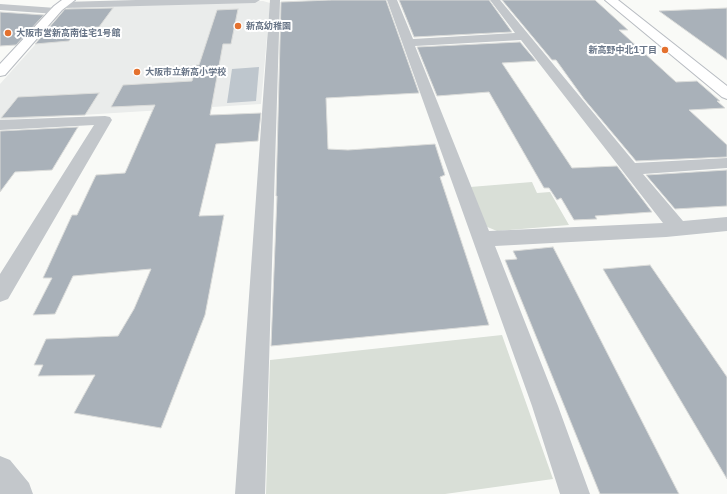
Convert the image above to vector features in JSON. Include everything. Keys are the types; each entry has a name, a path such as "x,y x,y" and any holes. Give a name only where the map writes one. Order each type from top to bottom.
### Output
{"street":[{"path":"0,7 170,1 255,0"},
{"path":"250,494 275,0"},
{"path":"392,0 481,240 545,406 575,494"},
{"path":"496,0 678,229"},
{"path":"611,0 727,94"},
{"path":"623,0 727,81"},
{"path":"0,72 63,5"},
{"path":"407,42 524,36"},
{"path":"0,125 105,120 0,293"},
{"path":"630,169 727,163"},
{"path":"481,240 678,229 727,224"},
{"path":"0,470 18,494"}],"shaded area":[{"name":"大阪市立新高小学校","path":"263,1 270,3 261,104 0,120 0,84 67,9 75,7"},
{"path":"259,67 256,101 227,103 232,69"},
{"path":"532,182 537,193 550,192 569,225 497,231 485,226 470,187"},
{"path":"502,335 553,479 445,494 266,494 270,360"}],"building":[{"path":"386,0 419,93 326,98 328,149 348,150 435,144 445,175 440,177 489,325 271,346 277,196 281,2"},
{"path":"399,0 489,0 512,32 414,37"},
{"path":"502,0 595,0 628,30 619,30 676,82 697,81 720,101 717,101 725,108 689,110 727,145 727,157 636,161 584,99 556,60 552,60"},
{"path":"113,8 99,27 79,28 69,41 35,44 65,9"},
{"path":"727,8 727,60 659,11"},
{"path":"238,9 231,44 223,44 210,115 261,113 258,141 216,144 199,216 224,215 205,315 161,428 74,413 95,375 38,376 43,365 34,365 46,339 118,336 134,309 151,269 73,276 55,314 33,315 52,278 43,278 72,215 77,215 96,175 125,173 155,105 111,107 123,85 192,81 196,65 199,65 217,10"},
{"path":"0,12 44,15 16,45 0,46"},
{"path":"520,42 536,61 502,63 572,168 617,166 652,212 595,216 597,219 574,220 561,198 557,200 549,188 544,188 489,92 437,96 417,47"},
{"path":"99,93 85,115 1,118 18,97"},
{"path":"78,127 52,170 15,172 0,192 0,131"},
{"path":"727,170 727,206 675,209 646,175"},
{"path":"553,247 679,494 600,494 505,260 517,259 513,251"},
{"path":"650,265 727,377 727,479 603,269"}],"place":[{"name":"新高幼稚園","path":"238,26"},
{"name":"大阪市営新高南住宅1号館","path":"8,33"},
{"name":"新高野中北1丁目","path":"665,50"},
{"name":"大阪市立新高小学校","path":"137,72"}]}
